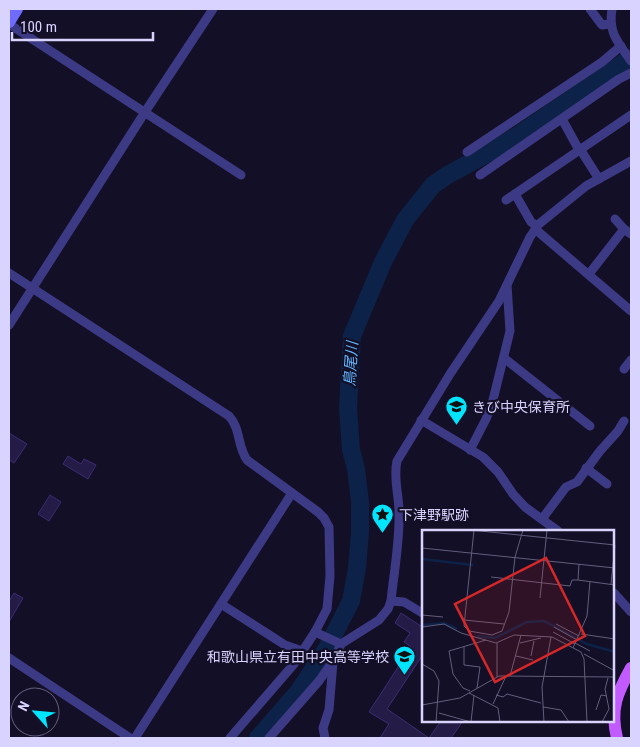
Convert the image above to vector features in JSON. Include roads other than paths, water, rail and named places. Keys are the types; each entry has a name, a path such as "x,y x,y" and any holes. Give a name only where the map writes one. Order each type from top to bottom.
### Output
{"main road":[{"path":"615,709 616,699 631,668"},
{"path":"614,722 617,738"}],"street":[{"path":"17,9 9,23 241,175"},
{"path":"9,326 213,9"},
{"path":"590,9 602,25 610,24"},
{"path":"612,9 610,24 615,38 631,61"},
{"path":"467,152 622,48"},
{"path":"480,175 619,79 631,73"},
{"path":"506,200 631,115"},
{"path":"562,119 599,179"},
{"path":"325,738 323,728 328,710 333,662 339,643 379,620 391,601 399,529 397,462 450,374 499,301 536,227 546,216 599,179 631,161"},
{"path":"515,194 531,222 631,310"},
{"path":"589,274 628,232 615,219"},
{"path":"9,273 229,416 238,427 239,443 247,460 318,512 329,527 330,576 327,609 318,633 267,697 230,738"},
{"path":"470,450 486,419 504,358 510,331 507,284"},
{"path":"504,358 590,426"},
{"path":"624,369 631,360"},
{"path":"421,420 483,457 491,464 525,507 557,530"},
{"path":"542,518 566,487 577,482 586,468 618,432 624,421"},
{"path":"586,468 607,484"},
{"path":"135,738 292,493"},
{"path":"615,594 631,612"},
{"path":"391,601 404,602 422,613"},
{"path":"221,604 285,645 302,651"},
{"path":"318,633 339,643"},
{"path":"9,658 130,738"},
{"path":"270,738 303,701 333,662"}],"waterway":[{"name":"鳥尾川","path":"258,738 299,691 326,650 351,601 357,568 360,533 360,502 356,469 351,450 348,408 352,336 383,262 405,220 433,185 520,134 631,58"}],"place":[{"name":"きび中央保育所","path":"456,426"},
{"name":"下津野駅跡","path":"383,534"},
{"name":"和歌山県立有田中央高等学校","path":"405,676"}]}
